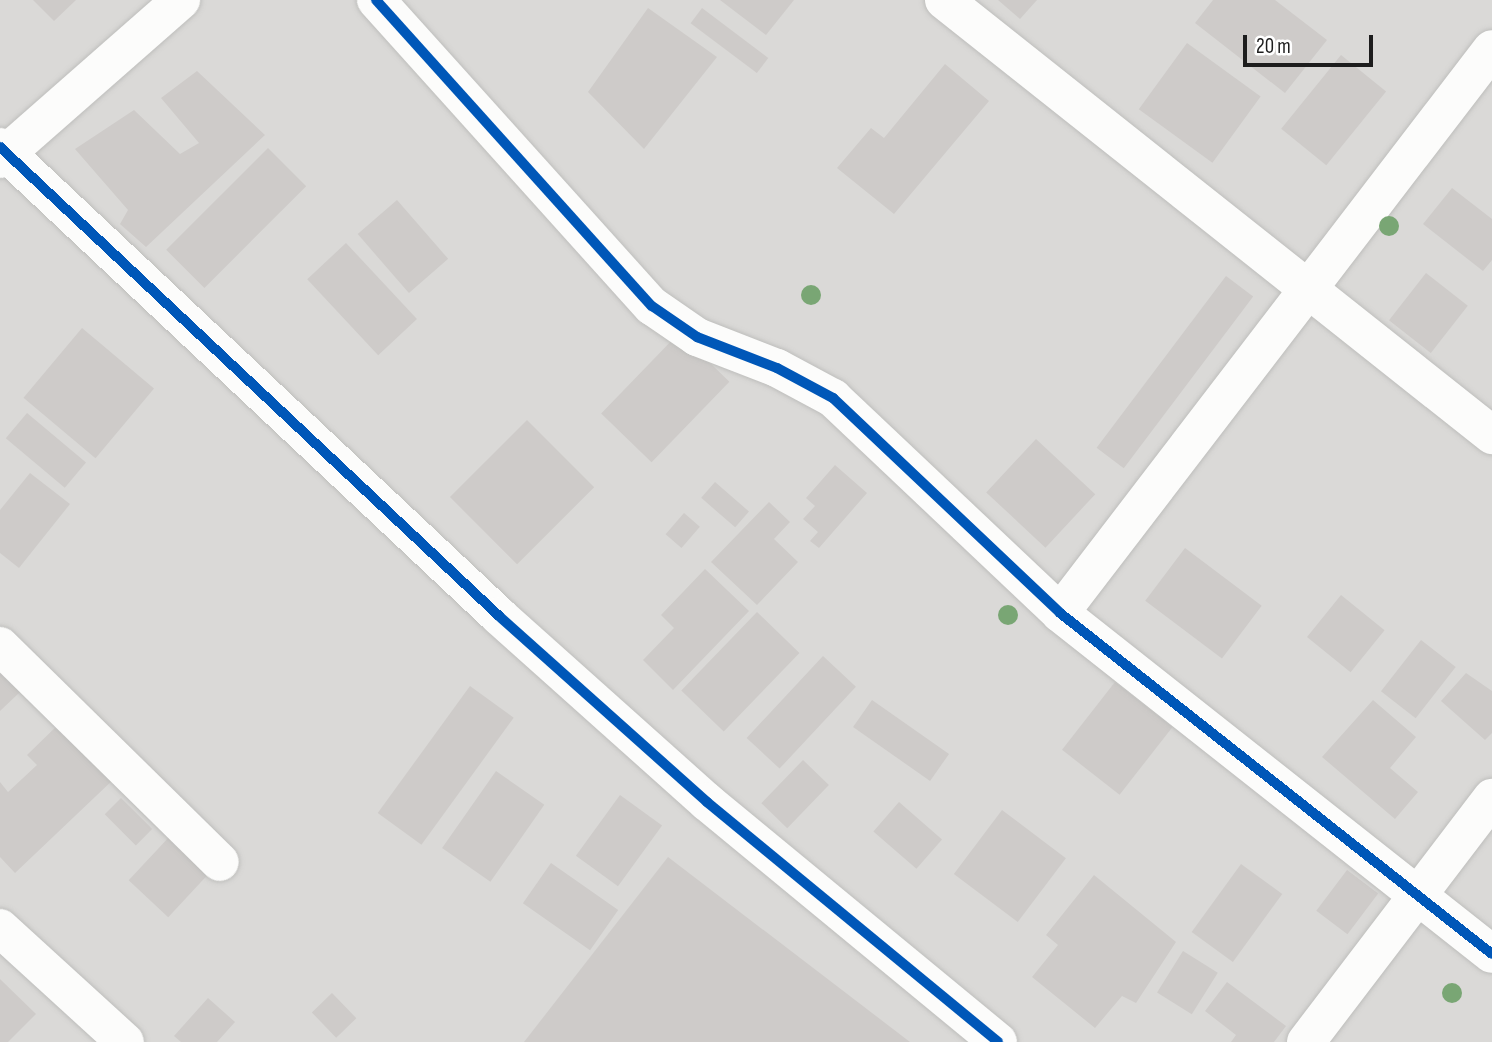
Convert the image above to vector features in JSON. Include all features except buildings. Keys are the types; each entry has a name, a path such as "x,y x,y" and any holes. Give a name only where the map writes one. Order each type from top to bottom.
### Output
{"street":[{"path":"181,0 2,153 499,616 707,802 998,1042"},
{"path":"376,0 652,306 697,337 777,368 833,398 1060,613 1492,954"},
{"path":"944,0 1492,435"},
{"path":"1060,613 1307,287 1492,49"},
{"path":"0,646 220,862"},
{"path":"1306,1042 1492,798"},
{"path":"0,928 125,1042"}],"shaded area":[{"path":"0,0 1492,0 1492,1042 0,1042"}],"cycle path":[{"path":"376,0 652,306 697,337 777,368 833,398 1060,613 1492,954"},
{"path":"0,147 499,616 707,802 998,1042"}]}
